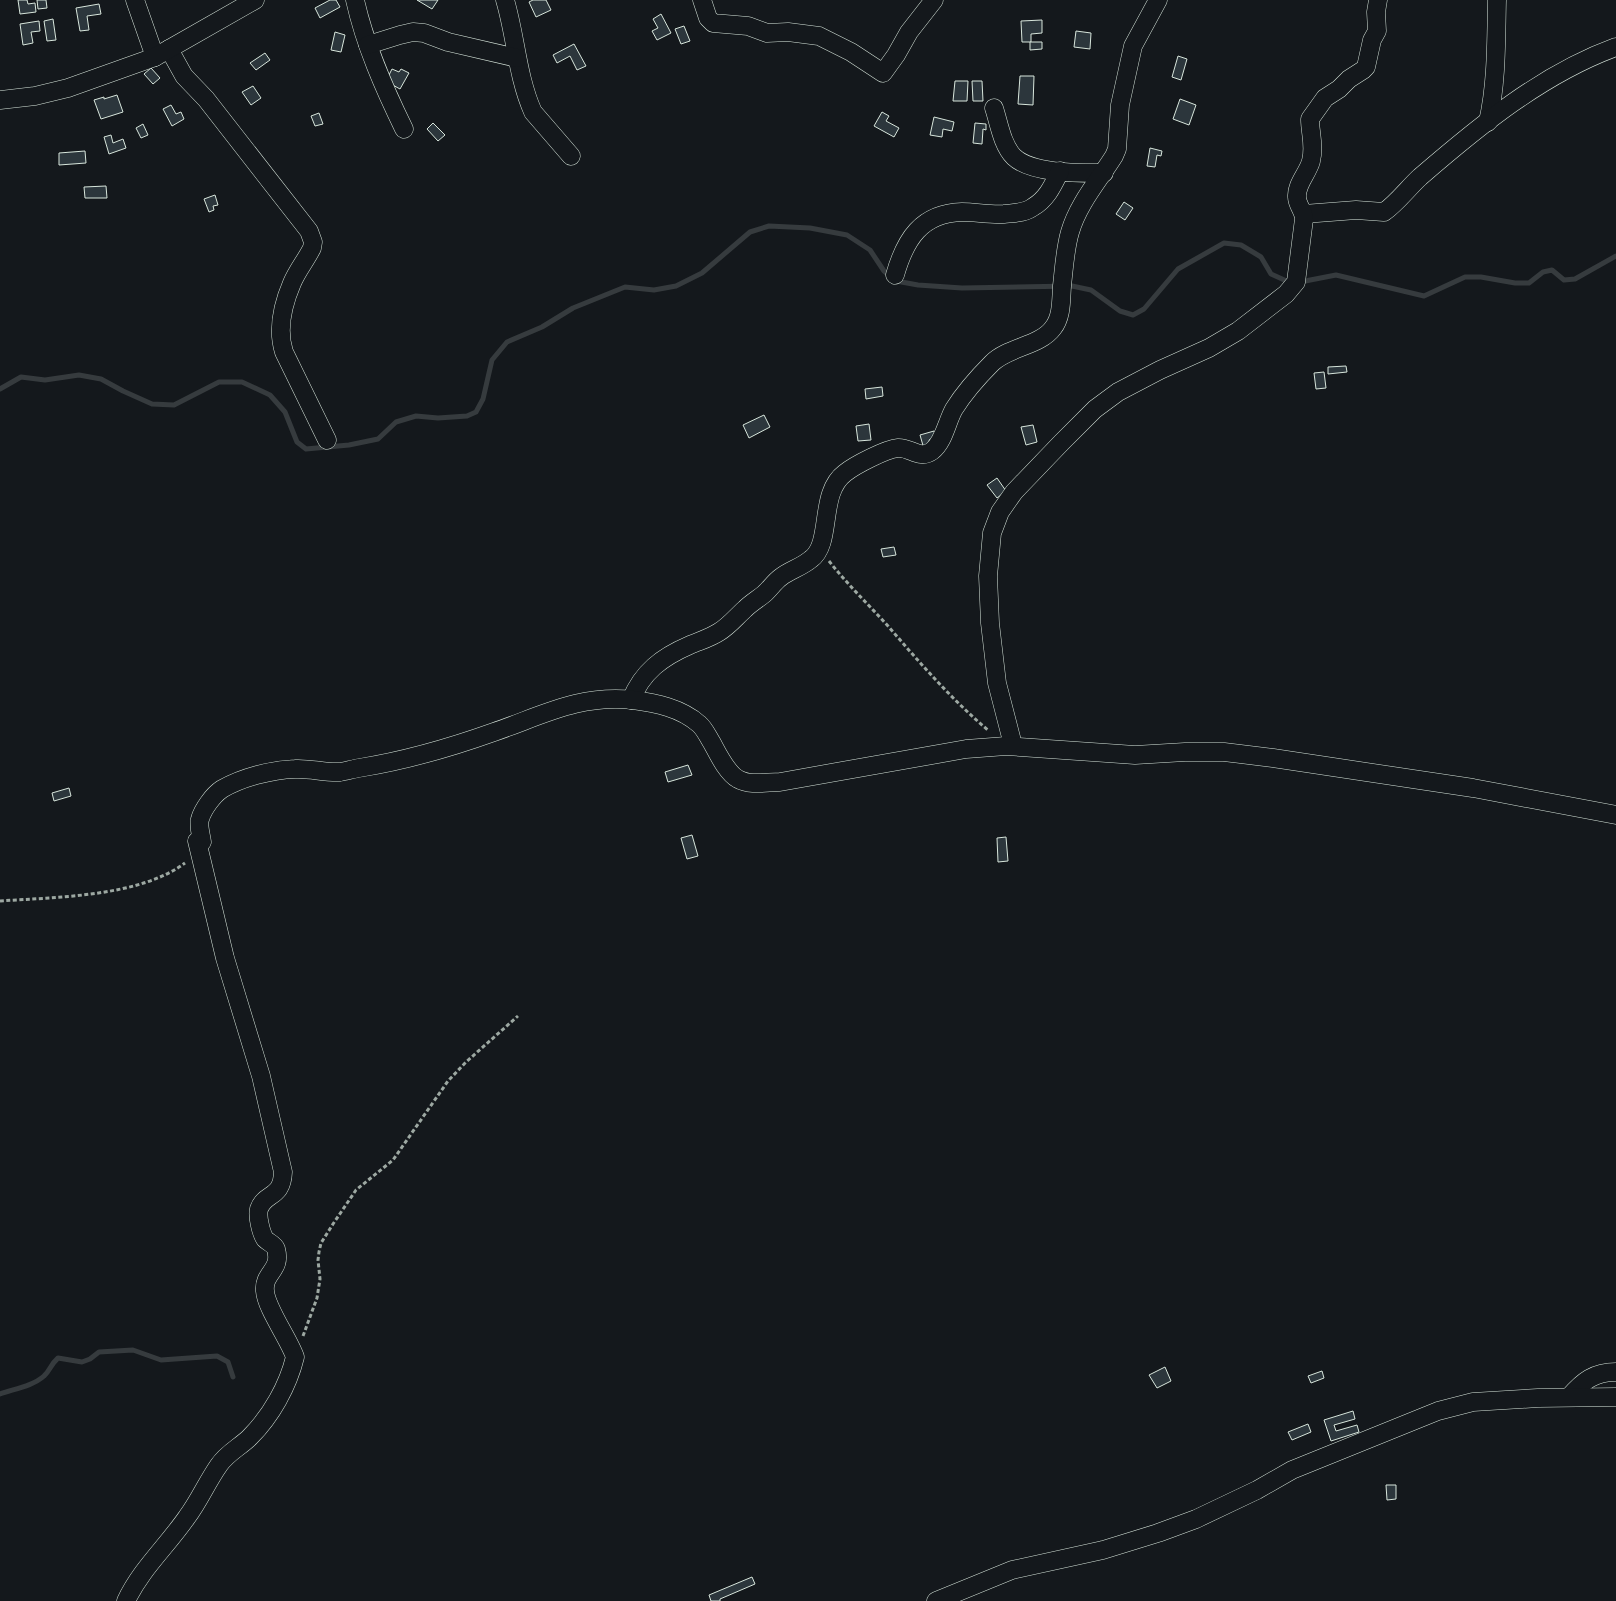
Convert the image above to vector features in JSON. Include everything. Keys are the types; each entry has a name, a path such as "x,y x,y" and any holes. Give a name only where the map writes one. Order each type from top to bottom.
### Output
{"street":[{"path":"135,0 162,53 206,99 308,231 313,242 312,248 292,282 283,312 281,342 284,352 327,440"},
{"path":"0,100 35,96 59,90 162,53 255,0"},
{"path":"355,0 360,22 385,90 404,129"},
{"path":"505,0 525,91 533,112 571,156"},
{"path":"702,0 708,18 713,22 748,26 768,33 788,32 819,36 851,52 883,73 934,0"},
{"path":"631,700 640,681 654,666 687,646 717,634 781,577 811,560 820,549 830,498 838,480 843,474 875,456 894,449 900,448 923,455 932,451 943,434 957,405 994,361 1004,354 1048,334 1055,327 1060,314 1065,260 1071,228 1116,149 1120,105 1133,46 1158,0"},
{"path":"1010,745 997,683 990,623 988,576 991,541 1000,512 1014,492 1096,409 1118,392 1160,370 1209,348 1238,331 1286,294 1296,282 1304,214 1298,204 1297,194 1312,160 1313,140 1310,119 1325,98 1366,67 1372,40 1377,31 1376,12 1378,0"},
{"path":"1488,122 1494,96 1496,73 1497,0"},
{"path":"368,45 407,34 424,33 444,41 517,58"},
{"path":"1304,214 1356,210 1384,212 1420,177 1522,95 1539,84 1616,47"},
{"path":"994,108 1006,145 1014,157 1030,166 1060,171 1104,173"},
{"path":"895,275 907,243 913,234 924,225 952,213 963,212 992,215 1018,213 1031,209 1045,198 1060,171"},
{"path":"126,1601 147,1567 187,1518 219,1465 227,1455 258,1429 269,1414 286,1383 295,1357 292,1347 265,1293 266,1279 276,1266 276,1254 274,1246 263,1236 258,1214 262,1204 276,1193 280,1187 282,1172 260,1076 240,1012 198,841 202,842 199,821 206,807 221,790 258,775 294,769 339,772 367,767 468,741 573,703 599,700 631,700 678,710 690,717 701,726 732,773 739,780 755,783 780,782 966,749 1010,745 1135,755 1224,752 1473,788 1616,815"},
{"path":"1569,1398 1586,1380 1596,1374 1616,1372"},
{"path":"936,1601 1012,1570 1102,1550 1158,1534 1196,1519 1257,1490 1292,1470 1438,1411 1473,1402 1616,1397"}],"path":[{"path":"820,549 862,600 888,626 943,689 972,717 1010,745"},
{"path":"0,901 119,890 134,886 171,872 185,863 202,842"},
{"path":"295,1357 317,1298 320,1279 318,1260 322,1243 333,1224 356,1190 394,1160 448,1081 466,1062 518,1016"}],"building":[{"path":"18,0 27,0 28,4 35,3 36,12 20,14"},
{"path":"37,0 46,0 47,8 38,9"},
{"path":"330,0 336,0 340,7 320,18 315,8"},
{"path":"417,0 438,0 432,9"},
{"path":"533,0 546,0 551,10 536,17 529,2"},
{"path":"99,4 101,14 87,16 89,30 80,31 76,8"},
{"path":"661,14 671,33 657,40 652,31 658,28 653,19"},
{"path":"53,19 56,40 47,41 44,21"},
{"path":"1042,20 1042,33 1031,34 1031,42 1022,42 1021,21"},
{"path":"39,21 40,31 31,32 33,43 23,45 20,24"},
{"path":"684,26 690,41 681,44 675,29"},
{"path":"1076,31 1091,33 1090,49 1074,47"},
{"path":"335,32 345,35 341,52 331,50"},
{"path":"1030,42 1042,42 1042,49 1030,50"},
{"path":"574,44 586,66 577,70 570,56 557,63 553,55"},
{"path":"265,53 270,60 256,70 250,63"},
{"path":"1178,56 1187,59 1181,80 1172,77"},
{"path":"151,68 160,78 153,84 144,74"},
{"path":"392,69 399,72 401,69 409,73 400,89 382,79 389,75"},
{"path":"1020,76 1034,76 1033,105 1018,104"},
{"path":"955,81 968,81 967,101 953,101"},
{"path":"972,81 982,81 983,101 973,101"},
{"path":"253,86 261,98 251,105 242,92"},
{"path":"117,95 123,112 101,119 94,100"},
{"path":"1180,99 1196,105 1189,125 1173,119"},
{"path":"171,105 176,114 181,112 184,119 172,126 163,109"},
{"path":"882,112 889,116 886,121 899,128 894,137 874,126"},
{"path":"319,113 323,124 315,126 311,116"},
{"path":"934,117 954,122 952,131 943,129 942,137 930,135"},
{"path":"433,123 445,135 438,141 427,129"},
{"path":"975,123 986,124 986,130 983,129 982,144 973,143"},
{"path":"143,124 148,135 141,138 136,128"},
{"path":"111,135 113,143 123,139 126,148 109,154 104,137"},
{"path":"1150,148 1162,151 1161,156 1157,155 1155,167 1147,166"},
{"path":"85,151 86,163 59,165 59,153"},
{"path":"106,186 107,198 85,198 84,187"},
{"path":"215,195 218,205 213,206 214,210 209,212 204,199"},
{"path":"1124,202 1133,208 1125,220 1116,214"},
{"path":"1346,366 1347,372 1328,374 1328,367"},
{"path":"1324,372 1326,388 1316,389 1314,373"},
{"path":"882,387 883,396 866,399 865,389"},
{"path":"764,415 770,427 749,438 743,425"},
{"path":"869,424 871,440 858,441 856,426"},
{"path":"1033,425 1037,442 1026,445 1021,427"},
{"path":"934,431 936,437 929,440 931,446 924,449 920,435"},
{"path":"997,478 1006,491 997,498 987,485"},
{"path":"894,547 896,555 883,557 881,549"},
{"path":"688,765 692,775 668,782 665,772"},
{"path":"69,788 71,796 54,801 52,793"},
{"path":"692,835 698,856 687,859 681,838"},
{"path":"1006,837 1008,861 998,862 997,838"},
{"path":"1165,1367 1171,1381 1157,1388 1149,1375"},
{"path":"1322,1371 1324,1378 1311,1383 1308,1376"},
{"path":"1353,1411 1355,1419 1334,1425 1336,1431 1357,1425 1359,1432 1331,1441 1324,1420"},
{"path":"1308,1424 1311,1432 1292,1440 1288,1432"},
{"path":"1386,1485 1396,1485 1396,1499 1387,1500"},
{"path":"752,1577 755,1584 720,1599 720,1601 711,1601 709,1595"}],"waterway":[{"path":"0,389 21,377 45,380 79,375 101,379 152,404 174,405 219,382 242,382 270,395 285,412 297,442 306,449 349,445 378,439 396,422 416,416 438,418 467,416 476,412 483,399 492,360 507,342 542,327 573,308 625,287 654,290 676,286 702,273 750,232 769,226 810,228 847,235 870,250 884,271 896,281 918,285 962,288 1072,286 1091,290 1120,311 1133,315 1144,309 1178,269 1224,243 1241,245 1261,257 1271,274 1291,283"},
{"path":"1300,282 1336,275 1424,296 1465,277 1529,283 1543,272 1552,270 1564,280 1575,279 1616,256"},
{"path":"0,1394 29,1385 40,1379 58,1358 82,1362 99,1352 133,1350 161,1360 217,1356 228,1362 233,1377"}]}
